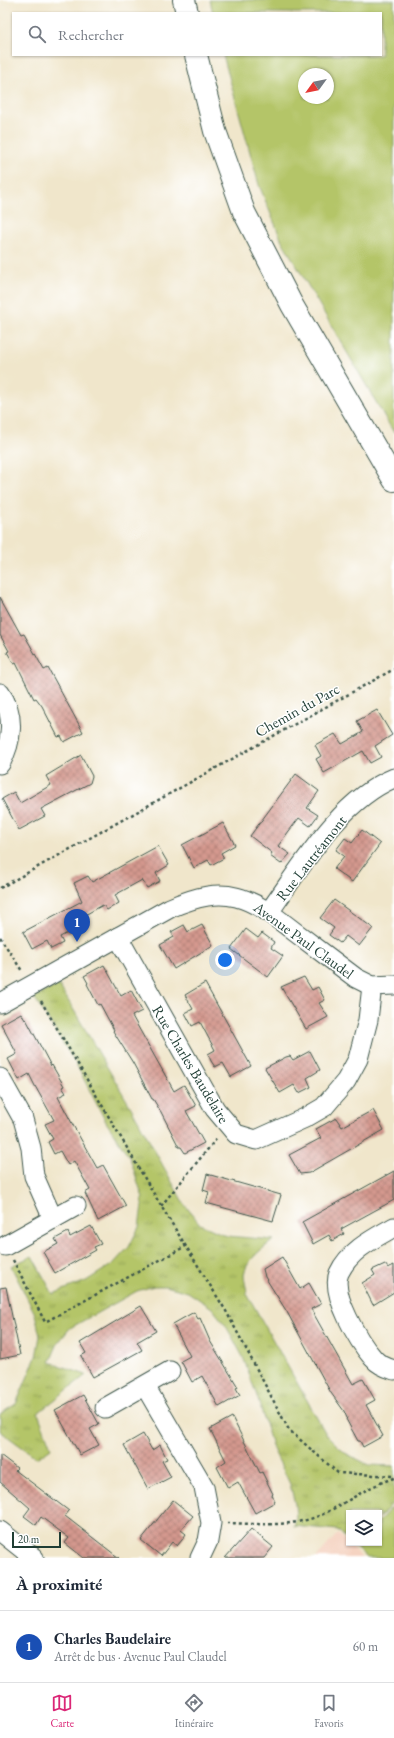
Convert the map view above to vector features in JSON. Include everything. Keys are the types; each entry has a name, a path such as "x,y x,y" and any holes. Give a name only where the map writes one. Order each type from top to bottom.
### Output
{"main road":[{"path":"184,0 187,12"},
{"path":"196,56 215,131 244,212 292,305 394,480"}],"street":[{"path":"0,693 10,712 11,733 7,752 0,764"},
{"name":"Rue Lautréamont","path":"269,912 337,820 370,791 394,778"},
{"name":"Avenue Paul Claudel","path":"0,1002 170,908 190,900 211,896 231,896 250,901 269,912 356,978 372,986 394,985"},
{"name":"Rue Charles Baudelaire","path":"118,937 214,1109 227,1126 236,1134 256,1140 305,1118 324,1107 346,1081 358,1059 368,1020 372,986"},
{"path":"0,1078 23,1119 31,1148 34,1176 53,1219"},
{"path":"5,1246 76,1206"},
{"path":"394,1227 361,1247 349,1257 338,1275 339,1301 352,1326 374,1358 388,1369 394,1370"},
{"path":"105,1408 170,1371"},
{"path":"145,1386 204,1487 211,1523 208,1540 200,1558"},
{"path":"0,1531 34,1558"}],"path":[{"name":"Chemin du Parc","path":"0,888 394,669"},
{"path":"0,937 32,985 161,1206 226,1311 290,1430 338,1473 394,1477"},
{"path":"161,1206 227,1126"},
{"path":"5,1246 45,1322 186,1246"},
{"path":"211,1523 301,1522 325,1514 371,1487 394,1477"}],"shaded area":[{"path":"338,1533 346,1541 346,1546 350,1546 362,1558 316,1558"}],"green space":[{"path":"210,0 394,0 394,433 281,239 259,185 223,56 382,56 382,12 213,12"},
{"path":"59,985 133,1111 184,1204 200,1224 227,1236 274,1240 251,1259 245,1270 244,1275 247,1294 326,1434 345,1453 369,1465 394,1466 394,1502 382,1515 382,1510 346,1510 346,1539 338,1530 294,1526 296,1518 295,1504 290,1484 273,1449 257,1396 243,1357 226,1326 212,1308 188,1292 166,1286 154,1286 137,1291 70,1328 58,1343 50,1362 86,1375 38,1413 51,1448 37,1458 0,1431 0,1414 16,1404 36,1357 40,1336 35,1314 11,1266 32,1256 53,1294 86,1281 113,1264 129,1247 139,1227 143,1198 130,1158 106,1122 77,1066 34,997"},
{"path":"394,1505 394,1558 367,1558 355,1546 382,1546 382,1518"}],"building":[{"path":"0,597 21,635 24,634 44,670 48,668 83,732 64,742 61,736 58,737 42,706 36,698 34,699 16,663 14,664 7,652 9,651 0,635"},
{"path":"377,710 392,735 375,746 381,757 370,763 363,751 324,773 316,759 321,756 315,745 335,734 342,744 363,732 357,721"},
{"path":"81,755 92,776 90,783 41,809 45,816 19,830 2,799 14,792 20,803 51,785 46,776"},
{"path":"296,774 319,791 307,808 318,815 310,826 299,818 289,831 278,846 290,854 281,864 270,856 272,853 250,836"},
{"path":"223,823 235,845 221,853 224,858 211,865 208,860 194,868 182,845"},
{"path":"362,830 380,844 352,882 334,869 344,856 336,850 345,838 352,843"},
{"path":"158,846 169,865 156,873 160,881 147,888 142,880 115,895 119,903 107,910 103,905 72,922 75,929 60,937 63,943 51,949 47,941 32,949 23,932 82,901 74,883 88,876 92,882"},
{"path":"334,900 373,928 359,946 346,936 340,943 329,935 334,928 320,918"},
{"path":"184,925 188,932 202,925 213,945 174,969 160,945 174,937 171,932"},
{"path":"246,929 258,938 262,933 274,942 271,948 283,956 268,977 231,949"},
{"path":"104,965 121,996 131,990 142,1011 132,1016 174,1091 184,1085 196,1106 186,1111 204,1143 185,1153 181,1147 179,1147 161,1112 152,1099 133,1063 113,1031 114,1030 100,1004 98,1005 87,984 88,983 84,976"},
{"path":"304,977 312,990 318,987 325,1000 319,1003 328,1017 306,1029 281,987"},
{"path":"205,983 251,1066 231,1077 223,1063 215,1067 208,1054 215,1050 200,1022 192,1026 185,1013 193,1009 185,995"},
{"path":"21,1013 25,1020 26,1019 51,1066 52,1065 64,1086 62,1087 66,1093 58,1097 74,1127 97,1168 103,1165 126,1206 98,1221 85,1193 90,1190 74,1161 68,1165 60,1151 54,1154 48,1142 53,1139 45,1124 54,1120 29,1074 19,1080 8,1059 17,1054 1,1024"},
{"path":"310,1051 320,1070 307,1078 311,1087 299,1093 294,1085 280,1093 265,1068 286,1057 290,1056 293,1060"},
{"path":"373,1110 384,1130 309,1173 300,1174 289,1155 321,1138 316,1129 336,1118 342,1127"},
{"path":"394,1171 394,1200 341,1229 344,1234 332,1241 329,1235 313,1244 302,1222"},
{"path":"207,1174 281,1195 273,1221 206,1203 209,1192 203,1190"},
{"path":"91,1226 101,1244 94,1247 96,1250 55,1273 43,1252 58,1244 55,1239 68,1232 70,1237"},
{"path":"282,1257 300,1289 309,1283 321,1304 311,1309 353,1384 363,1379 375,1400 366,1405 383,1436 363,1447 360,1441 358,1441 346,1419 347,1418 344,1411 331,1393 287,1312 265,1277 263,1269"},
{"path":"385,1264 388,1268 394,1265 394,1292 373,1305 362,1283 375,1275 372,1270"},
{"path":"6,1287 20,1355 0,1359 0,1288"},
{"path":"141,1306 156,1331 137,1342 142,1350 93,1377 81,1356 86,1353 80,1343"},
{"path":"194,1312 198,1319 200,1318 210,1341 238,1387 236,1388 240,1395 219,1407 202,1376 192,1382 181,1361 190,1356 173,1324"},
{"path":"83,1395 99,1424 90,1429 99,1445 80,1455 55,1410"},
{"path":"232,1417 260,1473 262,1472 273,1494 272,1495 275,1502 255,1513 238,1482 228,1488 217,1467 226,1461 210,1429"},
{"path":"143,1434 152,1450 160,1445 167,1459 162,1461 171,1477 148,1489 124,1445"},
{"path":"0,1455 17,1468 15,1470 69,1511 65,1516 119,1558 84,1558 65,1543 69,1538 41,1517 36,1525 24,1516 30,1508 0,1482"},
{"path":"173,1500 193,1516 181,1530 186,1534 182,1540 177,1546 172,1542 161,1556 141,1540"},
{"path":"251,1529 273,1547 264,1558 225,1558"}],"place":[{"name":"Charles Baudelaire","path":"77,942"}]}
